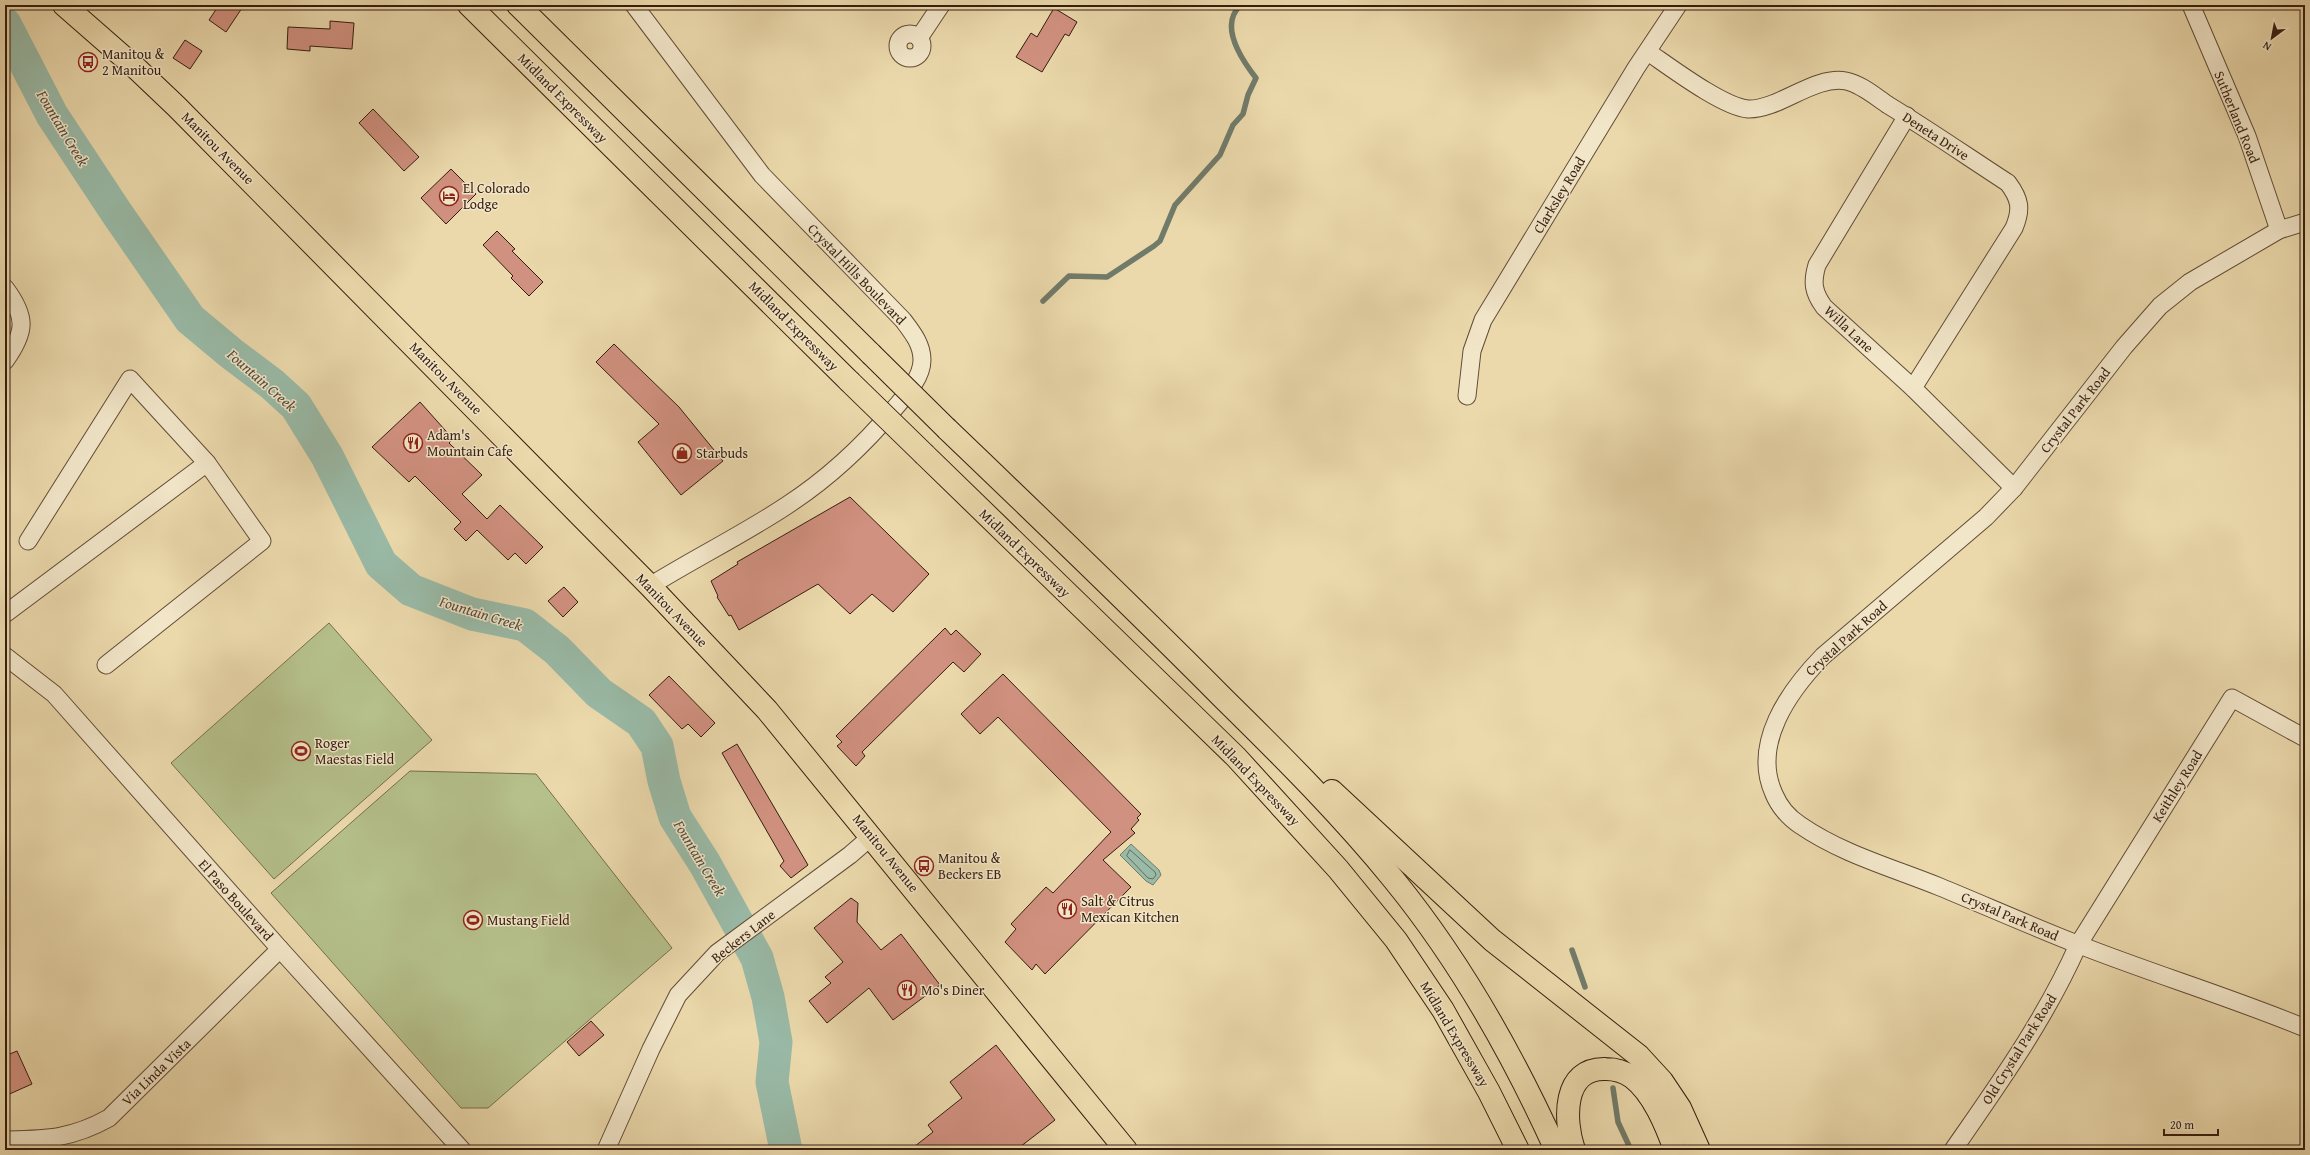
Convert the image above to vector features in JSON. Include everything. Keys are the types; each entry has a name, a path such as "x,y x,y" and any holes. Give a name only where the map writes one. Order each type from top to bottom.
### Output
{"main road":[{"name":"Manitou Avenue","path":"64,5 136,68 177,107 650,586 767,710 872,836 1126,1150"},
{"name":"Midland Expressway","path":"469,5 849,381 1236,757 1338,869 1396,940 1443,1010 1489,1092 1518,1150"},
{"path":"518,5 947,429 1163,637 1325,801 1398,885 1428,925 1479,1003 1528,1092 1556,1150"},
{"path":"1163,637 1348,805 1487,935 1640,1056 1662,1081 1680,1108 1699,1150"},
{"path":"1574,1150 1569,1121 1570,1095 1577,1080 1583,1075 1601,1068 1622,1071 1641,1086 1661,1117 1675,1150"}],"street":[{"name":"Crystal Hills Boulevard","path":"634,5 762,175 903,320 920,346 922,361 918,376 900,403 868,438 836,468 787,506 650,586"},
{"path":"919,38 941,5"},
{"name":"Clarksley Road","path":"1466,396 1472,351 1483,320 1678,5"},
{"name":"Sutherland Road","path":"2191,5 2247,136 2279,230"},
{"name":"Deneta Drive","path":"1648,52 1726,102 1738,107 1749,109 1762,106 1832,81 1846,81 1857,85 1907,116 2008,183 2017,194 2020,205 2019,215 2014,228 1913,388"},
{"name":"Willa Lane","path":"1907,116 1817,265 1813,286 1816,296 1824,307 1913,388 2014,488"},
{"name":"Crystal Park Road","path":"2305,222 2279,230 2190,282 2160,306 2124,347 2014,488 1986,517 1829,651 1807,672 1778,717 1769,738 1766,761 1774,794 1784,811 1798,824 1843,849 2078,945 2242,1002 2305,1028"},
{"path":"5,288 13,299 22,322 20,339 5,361"},
{"path":"28,541 130,379 207,463 262,541 106,665"},
{"path":"5,614 207,463"},
{"name":"El Paso Boulevard","path":"5,656 54,694 280,949 462,1150"},
{"name":"Keithley Road","path":"2078,945 2232,698 2305,738"},
{"name":"Beckers Lane","path":"606,1150 651,1049 678,995 717,953 850,855 872,836"},
{"name":"Old Crystal Park Road","path":"1953,1150 2004,1076 2067,971 2078,945"},
{"name":"Via Linda Vista","path":"5,1140 66,1136 86,1130 109,1118 280,949"}],"green space":[{"name":"Roger Maestas Field","path":"329,623 432,740 274,879 171,763"},
{"name":"Mustang Field","path":"410,771 536,774 672,948 488,1108 461,1108 271,893"}],"water":[{"path":"1131,844 1159,870 1161,875 1153,885 1146,881 1120,855"}],"building":[{"path":"219,5 244,5 226,32 209,20"},
{"path":"1054,8 1077,22 1069,36 1065,34 1042,72 1016,57 1031,33 1037,37"},
{"path":"330,21 354,23 352,49 310,46 310,51 287,49 288,27 330,29"},
{"path":"185,40 202,51 190,69 173,58"},
{"path":"373,109 419,157 404,171 359,123"},
{"name":"El Colorado Lodge","path":"451,169 476,194 446,224 421,198"},
{"path":"497,231 515,249 512,251 543,282 529,296 511,278 513,276 483,245"},
{"path":"614,344 679,407 723,461 681,495 638,442 659,424 596,362"},
{"path":"420,402 453,439 449,443 482,475 462,494 487,519 500,505 543,547 526,564 515,553 508,560 477,530 466,541 454,529 461,522 415,476 409,482 372,447"},
{"path":"850,497 929,574 893,612 872,594 850,614 818,584 739,630 731,615 729,616 717,597 718,596 711,581 738,564 737,562"},
{"path":"564,587 578,602 563,617 548,601"},
{"path":"945,628 951,635 956,630 981,654 964,672 953,662 862,752 865,756 856,766 837,746 842,742 836,736"},
{"path":"1003,674 1141,814 1137,818 1139,820 1131,829 1135,833 1103,860 1131,887 1045,974 1036,964 1032,970 1005,942 1016,929 1011,924 1046,887 1053,893 1111,832 998,717 980,734 961,714"},
{"path":"669,676 715,723 701,737 688,724 682,729 649,695"},
{"path":"737,744 808,865 791,878 780,866 784,861 722,753"},
{"path":"851,898 858,903 857,922 881,950 901,934 940,985 893,1020 869,988 827,1023 809,1001 831,983 825,977 843,962 814,928"},
{"path":"591,1021 604,1035 579,1056 567,1042"},
{"path":"996,1045 1055,1120 1016,1150 910,1150 933,1132 928,1125 962,1098 950,1082"},
{"path":"17,1051 32,1084 5,1096 5,1056"}],"waterway":[{"path":"1043,301 1069,276 1107,277 1154,246 1160,241 1175,205 1220,155 1233,125 1243,114 1248,95 1256,78 1239,52 1232,32 1234,13 1241,5"},
{"name":"Fountain Creek","path":"5,24 52,115 116,212 190,319 232,354 272,384 296,406 327,456 381,564 411,590 472,614 525,625 557,650 599,693 641,722 657,746 664,781 675,817 705,864 757,958 768,997 776,1042 772,1082 786,1150"},
{"path":"1572,950 1585,987"},
{"path":"1613,1088 1618,1122 1631,1150"}],"place":[{"name":"Manitou & 2 Manitou","path":"88,62"},
{"name":"El Colorado Lodge","path":"449,196"},
{"name":"Adam's Mountain Cafe","path":"413,443"},
{"name":"Starbuds","path":"682,453"},
{"name":"Roger Maestas Field","path":"301,751"},
{"name":"Manitou & Beckers EB","path":"924,866"},
{"name":"Salt & Citrus Mexican Kitchen","path":"1067,909"},
{"name":"Mustang Field","path":"473,920"},
{"name":"Mo's Diner","path":"907,990"}]}
